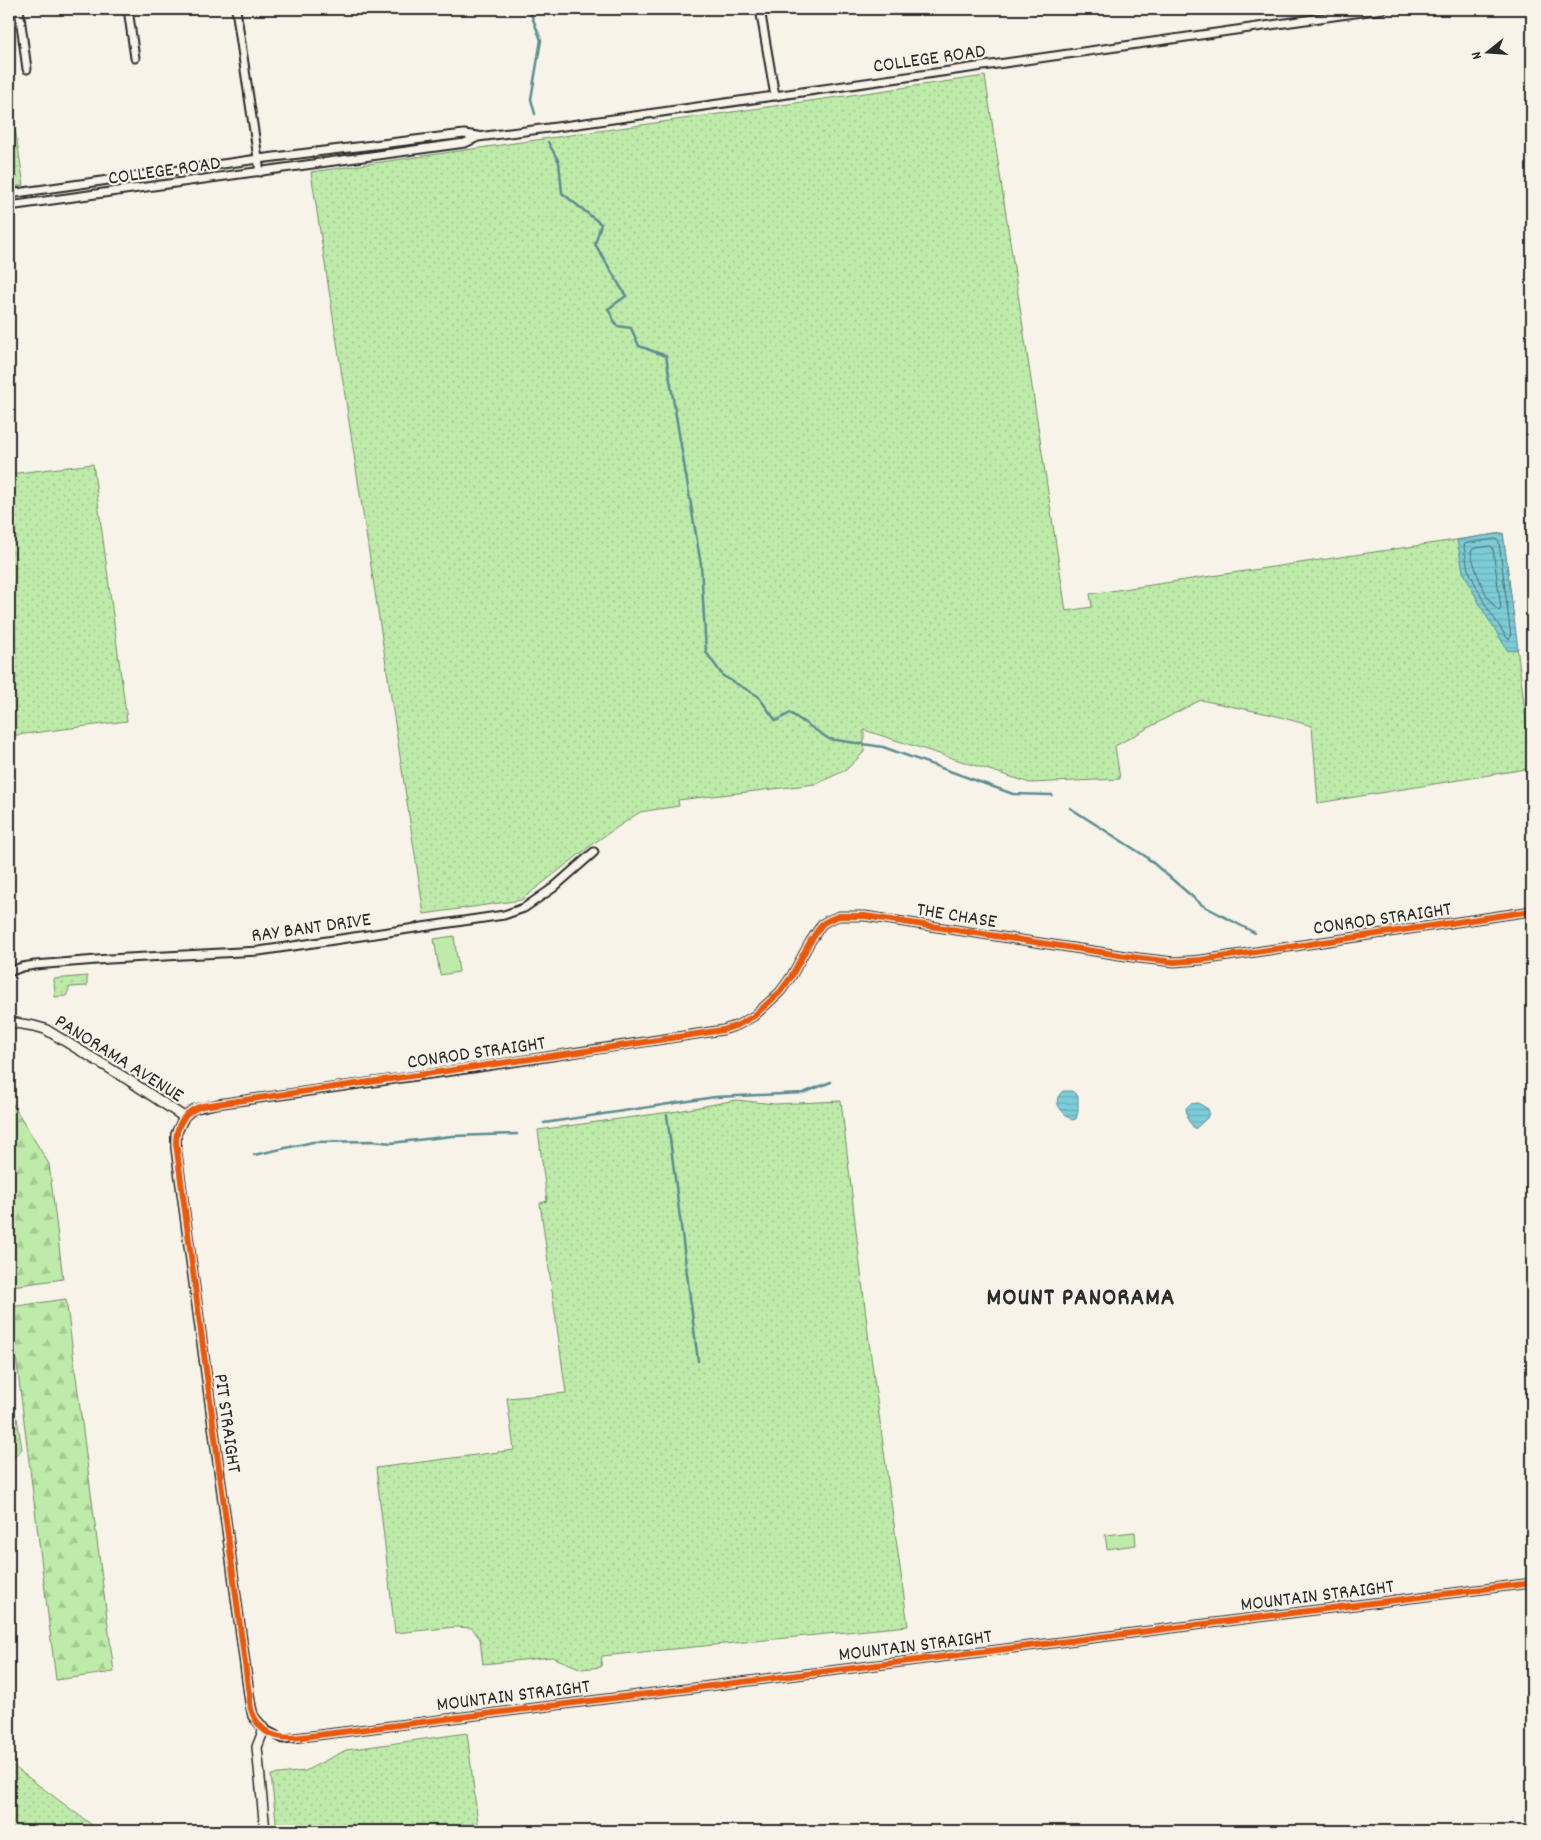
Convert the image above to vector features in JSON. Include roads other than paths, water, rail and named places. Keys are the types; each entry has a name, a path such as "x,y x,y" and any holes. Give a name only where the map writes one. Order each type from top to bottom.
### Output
{"street":[{"path":"19,9 27,70"},
{"path":"128,9 135,58"},
{"path":"236,9 260,172"},
{"path":"760,9 775,96"},
{"name":"COLLEGE ROAD","path":"9,194 258,159 464,134 478,136 564,126 1383,9"},
{"name":"COLLEGE ROAD","path":"9,206 465,143 478,136"},
{"path":"323,152 324,163"},
{"name":"RAY BANT DRIVE","path":"9,971 35,965 109,959 259,951 504,915 524,908 553,888 594,852"},
{"name":"CONROD STRAIGHT","path":"1237,955 1532,911"},
{"name":"THE CHASE","path":"723,1030 749,1018 771,1001 791,977 817,930 828,920 839,916 865,916 1160,961 1186,961 1237,955"},
{"name":"PANORAMA AVENUE","path":"9,1022 34,1026 45,1030 184,1117"},
{"name":"CONROD STRAIGHT","path":"184,1117 199,1107 723,1030"},
{"name":"PIT STRAIGHT","path":"184,1117 178,1130 176,1148 250,1702 254,1716 264,1729"},
{"name":"MOUNTAIN STRAIGHT","path":"264,1729 283,1739 302,1738 1532,1583"},
{"path":"264,1729 257,1746 265,1831"}],"water":[{"path":"1503,533 1518,649 1508,651 1481,607 1463,571 1457,540"},
{"path":"1063,1091 1072,1091 1078,1096 1076,1119 1072,1120 1057,1103 1059,1095"},
{"path":"1198,1103 1208,1109 1209,1113 1207,1118 1195,1129 1188,1120 1186,1108 1190,1104"}],"waterway":[{"path":"529,9 541,40 531,99 535,114"},
{"path":"548,142 559,162 562,193 601,224 595,244 626,296 608,309 617,326 631,328 639,346 666,356 701,565 706,652 723,676 758,696 776,721 790,713 829,739 883,747 1013,794 1052,795"},
{"path":"1070,808 1145,856 1202,905 1255,933"},
{"path":"544,1123 715,1097 803,1093 831,1082"},
{"path":"667,1115 698,1361"},
{"path":"254,1155 313,1142 374,1141 391,1143 452,1136 517,1134"}],"district":[{"name":"MOUNT PANORAMA","path":"1081,1295"}]}
